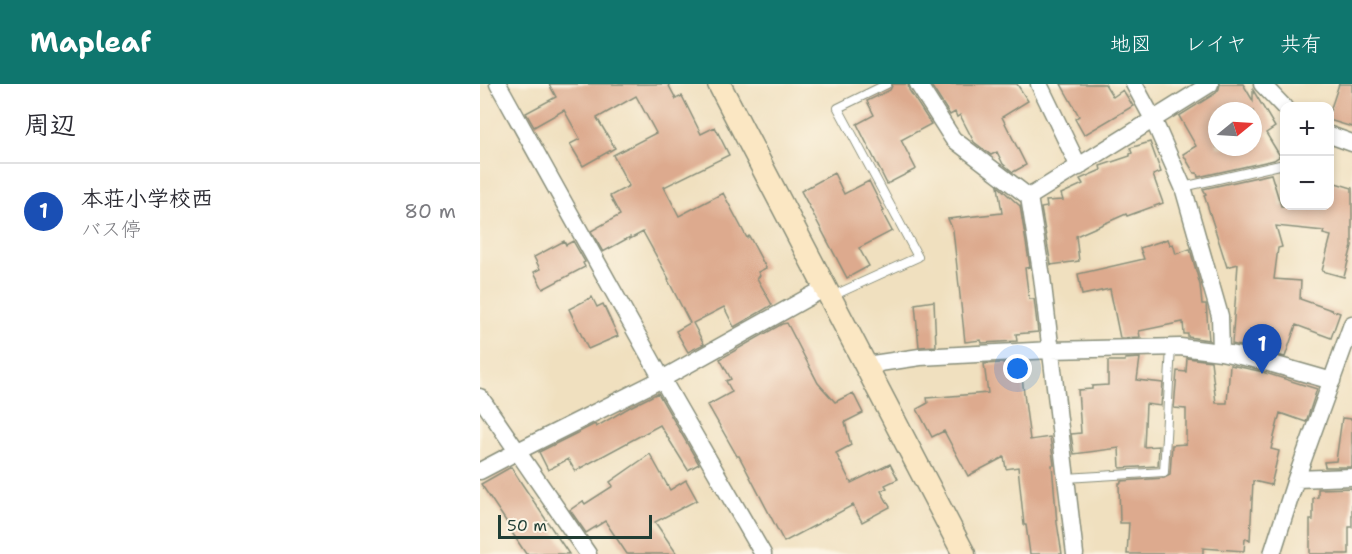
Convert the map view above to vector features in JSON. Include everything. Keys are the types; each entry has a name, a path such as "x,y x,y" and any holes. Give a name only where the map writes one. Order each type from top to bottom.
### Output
{"street":[{"path":"498,84 662,379 763,554"},
{"path":"719,84 964,554"},
{"path":"918,84 953,139 1029,197 1042,277 1075,554"},
{"path":"1039,84 1079,167"},
{"path":"1134,84 1153,119 1183,187 1220,316 1221,352"},
{"path":"1029,197 1210,84"},
{"path":"1262,84 1280,102"},
{"path":"1334,137 1352,143"},
{"path":"480,471 828,292"},
{"path":"1272,554 1296,479 1352,324"},
{"path":"866,365 920,357 1171,347 1221,352 1332,381"},
{"path":"480,397 588,554"},
{"path":"1296,479 1352,477"}],"lane":[{"path":"828,292 918,257 838,108 887,84"},
{"path":"1183,187 1280,165"},
{"path":"1066,478 1164,472 1171,347"}],"building":[{"path":"549,84 668,84 676,99 682,96 701,134 715,127 729,155 664,187 679,216 723,193 766,268 758,272 760,276 757,278 772,305 734,327 724,307 693,323 704,344 688,352 676,331 690,323 643,232 603,252 591,231 620,215 610,196 629,186 613,155 656,133 636,96 597,118 615,148 583,166 570,144 580,139 564,110 534,127 526,113 556,97"},
{"path":"893,84 908,84 909,90 931,124 901,140 916,169 887,184 857,124 874,115 867,101 890,90"},
{"path":"930,84 1017,84 1028,101 1002,117 1026,165 1013,172 1003,164 997,152 991,155 974,142 960,115 957,117 955,112 950,115"},
{"path":"1061,84 1105,84 1113,97 1123,90 1133,106 1084,135 1075,119 1079,116"},
{"path":"1220,84 1243,84 1253,101 1253,90 1260,102 1208,102 1208,156 1262,156 1262,105 1275,127 1266,133 1280,156 1274,160 1198,177 1183,154 1196,146 1179,116 1216,93"},
{"path":"1339,84 1352,84 1352,127 1334,122 1333,102"},
{"path":"1150,142 1161,172 1153,175 1163,203 1127,216 1126,214 1076,236 1079,261 1051,265 1041,208 1047,207 1046,201 1063,200 1061,194 1083,184 1080,179 1101,170 1100,166 1130,156 1132,153 1130,148"},
{"path":"834,173 844,194 869,181 892,231 859,248 869,266 847,278 801,191"},
{"path":"1271,174 1280,210 1334,210 1334,183 1352,188 1352,246 1344,277 1322,271 1331,236 1323,234 1324,231 1276,226 1282,247 1278,248 1274,279 1301,281 1300,299 1340,313 1331,338 1296,325 1285,357 1232,344 1238,264 1227,267 1203,189"},
{"path":"998,186 1020,206 1030,267 1025,268 1029,299 1034,299 1038,332 1016,334 1017,341 965,342 953,230 948,219 1002,213"},
{"path":"1168,239 1170,245 1173,244 1176,254 1190,249 1200,285 1202,304 1206,304 1209,340 1188,337 1188,334 1184,334 1183,322 1139,331 1140,337 1120,338 1110,289 1082,295 1078,274 1144,259 1140,248"},
{"path":"564,241 566,245 573,241 585,262 583,263 585,267 543,289 534,272 540,269 534,257"},
{"path":"592,297 597,307 603,304 618,336 588,349 569,309"},
{"path":"934,301 936,346 919,347 915,304"},
{"path":"787,323 818,383 835,402 853,393 863,413 845,422 851,445 836,453 851,483 890,464 898,479 885,485 887,488 881,491 890,507 862,522 853,505 784,542 739,456 708,405 732,392 726,381 731,379 720,359"},
{"path":"1140,358 1137,380 1163,383 1161,406 1146,404 1144,447 1159,446 1158,466 1120,468 1119,448 1074,454 1071,434 1081,433 1078,390 1108,385 1108,361"},
{"path":"1187,358 1211,361 1216,403 1227,403 1230,365 1259,371 1317,389 1306,422 1280,413 1271,449 1279,451 1271,485 1253,481 1250,540 1245,539 1244,551 1203,548 1203,554 1127,554 1129,523 1120,523 1119,483 1164,478 1170,475 1172,445 1186,444 1186,409 1174,408 1177,371 1186,372"},
{"path":"1020,362 1030,440 1050,437 1057,523 1062,554 1030,554 1026,525 1024,525 1018,467 1006,469 1004,457 968,476 944,431 932,437 917,409 928,403 927,398 988,393 984,364"},
{"path":"658,393 699,464 688,470 660,425 575,471 568,459 548,470 539,452 595,424 596,427"},
{"path":"1342,418 1352,419 1352,467 1325,467 1324,462 1336,461"},
{"path":"650,454 670,490 686,480 697,500 655,522 677,554 627,554 605,521 586,533 570,510 583,501 585,504 613,486 610,482"},
{"path":"511,467 569,554 526,554 481,484"},
{"path":"1352,488 1349,554 1310,554 1310,520 1313,520 1313,498 1318,497 1318,489"}],"place":[{"name":"本荘小学校西","path":"1262,374"}]}
